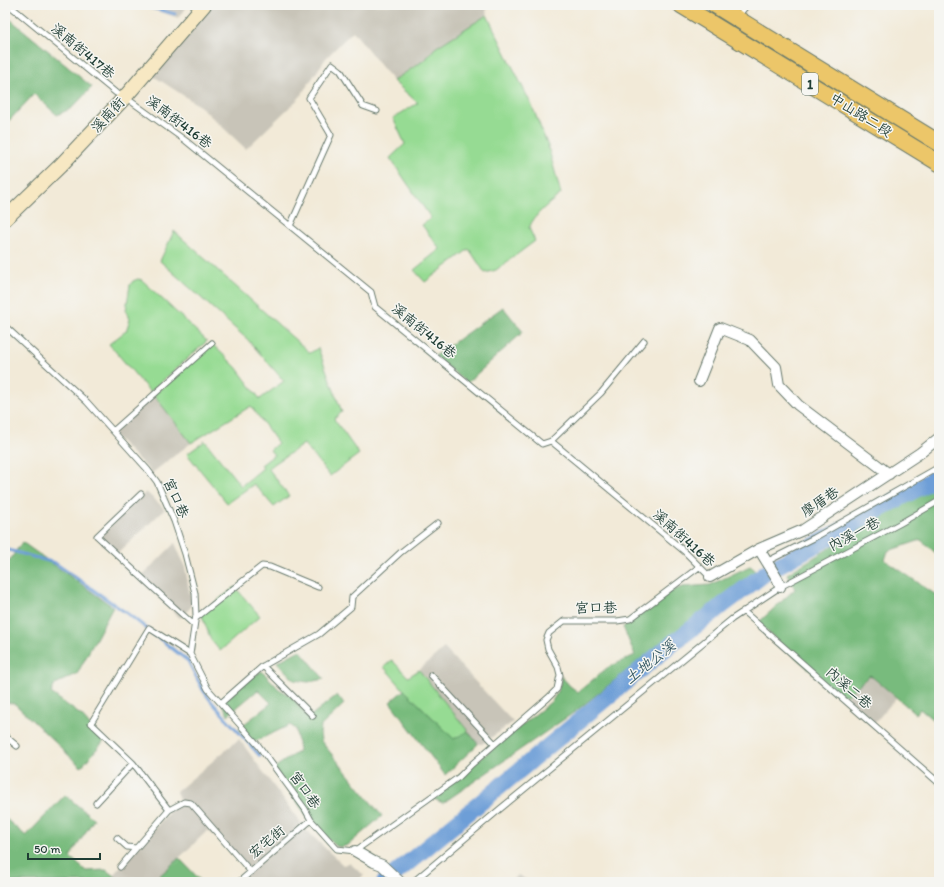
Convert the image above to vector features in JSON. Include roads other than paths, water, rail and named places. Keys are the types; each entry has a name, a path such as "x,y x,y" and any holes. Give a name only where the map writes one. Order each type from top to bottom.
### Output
{"main road":[{"name":"中山路二段","path":"681,5 939,163"},
{"name":"中山路二段","path":"715,5 939,143"}],"street":[{"name":"溪南街","path":"5,218 61,165 125,97 204,5"},
{"path":"699,381 720,328 750,340 776,367 779,385 798,404 889,474"},
{"name":"廖厝巷","path":"710,577 759,549 803,530 889,474 939,438"},
{"path":"759,549 779,584"},
{"path":"355,851 382,865 399,881"}],"lane":[{"name":"溪南街417巷","path":"9,5 116,93 125,97"},
{"path":"736,18 748,5"},
{"path":"290,226 331,135 309,98 332,64 340,70 363,106 377,111"},
{"name":"溪南街416巷","path":"125,97 186,141 371,292 376,307 542,444 551,441 684,551 710,577"},
{"name":"宮口巷","path":"5,326 87,402 157,482 174,521 185,554 195,593 196,618 190,654 208,689 258,745 311,820 337,849 355,851 459,777 557,689 560,676 558,667 548,649 546,640 549,633 564,620 617,621 630,619 700,568"},
{"path":"551,441 601,393 644,341"},
{"path":"113,431 212,343"},
{"path":"766,562 814,538 939,467"},
{"path":"141,494 97,536 194,625"},
{"name":"內溪一巷","path":"413,882 732,619 779,584 899,524 939,501"},
{"path":"221,703 263,666 319,634 351,607 352,597 401,552 438,523"},
{"path":"196,618 262,566 270,567 318,587"},
{"name":"內溪二巷","path":"743,611 939,783"},
{"path":"169,810 134,763 91,723 149,628 190,654"},
{"path":"263,666 313,716"},
{"path":"431,675 495,744"},
{"path":"5,736 17,746"},
{"path":"96,803 134,763"},
{"path":"120,867 169,810 184,802 191,803 251,872"},
{"name":"宏宅街","path":"239,882 311,820"},
{"path":"117,838 127,847 136,848"}],"waterway":[{"path":"140,5 175,14"},
{"name":"土地公溪","path":"385,882 669,646 768,571 939,475"},
{"path":"5,549 55,563 132,617 188,661 203,690 211,701 260,756"}]}
